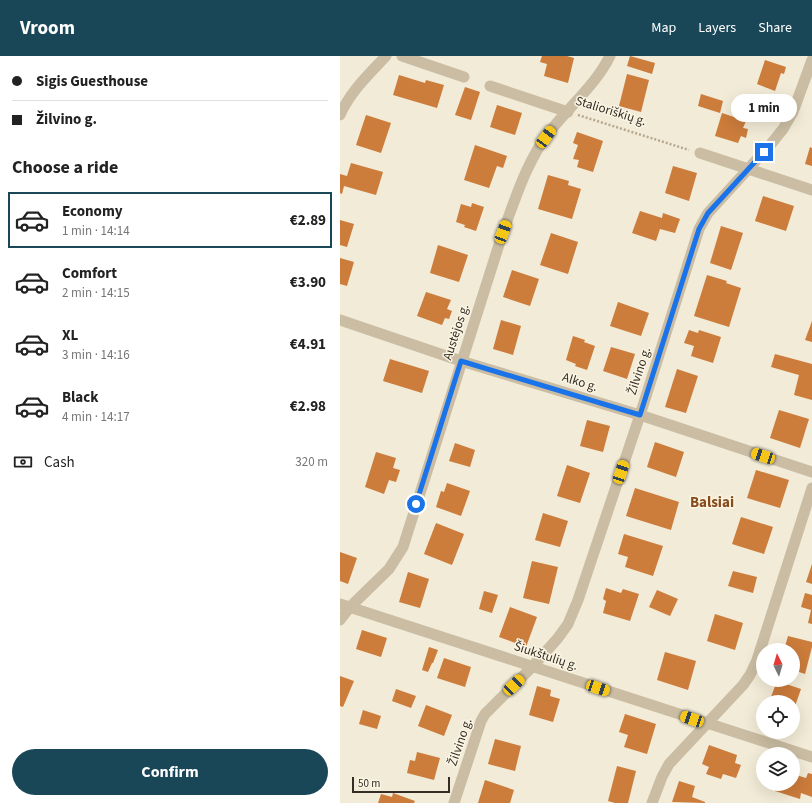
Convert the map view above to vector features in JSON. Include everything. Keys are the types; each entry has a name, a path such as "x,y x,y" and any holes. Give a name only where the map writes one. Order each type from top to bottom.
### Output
{"street":[{"path":"340,115 345,102 386,56"},
{"path":"402,56 464,77"},
{"name":"Austėjos g.","path":"340,620 345,606 389,570 402,547 461,361 520,183 541,144 551,130 599,75 610,56"},
{"name":"Žilvino g.","path":"454,803 482,717 533,666 558,638 568,624 578,600 640,415 699,229 708,213 783,129 793,112 812,60"},
{"name":"Stalioriškių g.","path":"490,86 568,112"},
{"path":"700,153 812,190"},
{"name":"Alko g.","path":"340,320 461,361 640,415 812,472"},
{"path":"652,803 662,777 669,764 743,685 750,675 757,660 812,488"},
{"name":"Šiukštulių g.","path":"345,606 533,666 706,724 812,757"}],"path":[{"name":"Stalioriškių g.","path":"568,112 700,153"}],"building":[{"path":"542,56 567,56 574,58 568,83 544,76 547,64 540,62"},
{"path":"630,56 655,63 652,74 627,66"},
{"path":"765,60 786,67 784,74 781,73 775,91 757,84"},
{"path":"627,74 649,80 641,112 619,106"},
{"path":"399,75 425,83 426,80 444,85 437,108 393,95"},
{"path":"465,87 480,92 471,120 455,115"},
{"path":"701,94 723,101 720,113 698,106"},
{"path":"497,105 522,113 515,135 490,127"},
{"path":"722,113 746,121 743,128 748,129 746,138 741,136 738,143 715,136"},
{"path":"366,115 391,123 381,153 356,145"},
{"path":"577,132 603,141 593,172 577,167 579,160 573,159 578,145 573,143"},
{"path":"475,145 507,156 503,168 497,166 489,188 464,180"},
{"path":"810,147 812,148 812,166 805,164"},
{"path":"351,163 383,172 376,195 344,186 342,194 340,193 340,174 347,176"},
{"path":"673,166 697,173 689,201 665,193"},
{"path":"548,175 569,181 568,185 581,189 572,219 538,209"},
{"path":"763,196 794,206 786,231 755,221"},
{"path":"472,203 484,207 476,231 464,227 465,225 456,222 461,204 471,207"},
{"path":"640,211 662,218 663,213 680,219 675,233 660,229 656,241 632,233"},
{"path":"340,220 354,224 347,247 340,245"},
{"path":"721,226 743,233 731,270 710,263"},
{"path":"551,233 578,242 568,274 540,265"},
{"path":"438,245 468,255 459,282 430,273"},
{"path":"340,258 354,262 347,286 340,284"},
{"path":"512,270 539,279 530,306 503,297"},
{"path":"707,275 727,281 726,283 741,288 729,327 694,316"},
{"path":"426,292 451,300 447,309 452,311 449,319 445,318 442,325 417,316"},
{"path":"618,302 649,313 641,336 610,326"},
{"path":"501,320 521,326 513,355 493,349"},
{"path":"812,321 812,342 805,340"},
{"path":"689,330 698,333 699,330 721,337 713,363 691,356 694,346 684,343"},
{"path":"573,336 585,340 584,342 595,346 587,370 575,366 576,364 566,360"},
{"path":"611,347 635,354 627,379 603,371"},
{"path":"775,354 812,364 812,400 794,395 799,375 771,367"},
{"path":"390,359 429,371 422,393 383,381"},
{"path":"677,369 698,376 686,413 665,407"},
{"path":"779,410 809,419 800,448 770,438"},
{"path":"587,420 610,426 603,452 580,446"},
{"path":"655,442 684,452 676,477 647,467"},
{"path":"455,443 475,450 470,467 449,461"},
{"path":"376,452 396,458 393,468 400,470 396,482 389,480 384,494 365,487"},
{"path":"567,465 590,473 580,503 557,496"},
{"path":"756,470 789,480 780,508 747,498"},
{"path":"447,483 470,491 461,516 436,507 441,491 444,492"},
{"path":"635,488 679,502 671,530 626,516"},
{"path":"543,513 568,521 560,547 535,540"},
{"path":"741,517 773,527 764,554 732,544"},
{"path":"436,523 464,534 452,565 424,554"},
{"path":"624,534 663,546 653,576 625,567 628,557 618,554"},
{"path":"340,552 357,558 348,584 340,581"},
{"path":"532,561 558,567 549,604 523,598"},
{"path":"812,564 812,584 806,582"},
{"path":"733,571 757,577 753,593 728,586"},
{"path":"408,572 429,579 420,608 399,602"},
{"path":"606,588 621,593 623,589 639,594 630,621 603,613 606,601 603,599"},
{"path":"657,590 678,599 670,616 649,607"},
{"path":"484,591 498,595 492,613 479,609"},
{"path":"805,593 812,595 812,624 808,623 811,610 801,607"},
{"path":"510,607 537,617 526,647 499,637"},
{"path":"715,614 743,623 735,650 707,641"},
{"path":"362,630 387,638 381,657 356,649"},
{"path":"788,636 812,642 805,674 800,672 800,643 786,643"},
{"path":"429,647 438,650 428,672 422,670"},
{"path":"665,652 696,661 688,690 657,680"},
{"path":"444,658 471,667 465,687 437,678"},
{"path":"340,676 354,681 343,707 340,706"},
{"path":"537,686 551,690 550,696 560,699 553,722 529,715"},
{"path":"775,687 795,687 801,689 799,695 772,695"},
{"path":"396,689 416,696 411,708 392,701"},
{"path":"426,705 452,715 444,736 418,726"},
{"path":"363,710 381,716 377,729 359,724"},
{"path":"625,714 656,724 647,754 624,747 628,735 619,732"},
{"path":"495,739 521,746 515,771 488,764"},
{"path":"709,745 737,755 735,763 741,765 736,778 723,774 721,779 706,774 709,767 702,764"},
{"path":"417,752 440,758 434,780 407,773 410,760 415,761"},
{"path":"617,766 636,771 628,803 615,803 608,801"},
{"path":"808,773 812,774 812,797 801,793 800,799 775,791 800,791 800,776 806,778"},
{"path":"485,780 514,790 510,803 478,803"},
{"path":"679,781 695,786 692,797 705,803 672,802"},
{"path":"393,793 415,801 414,803 378,803 381,794 392,797"}],"district":[{"name":"Balsiai","path":"712,502"}],"route":[{"path":"416,504 461,361 640,415 699,229 708,213 722,196 764,152"}]}
